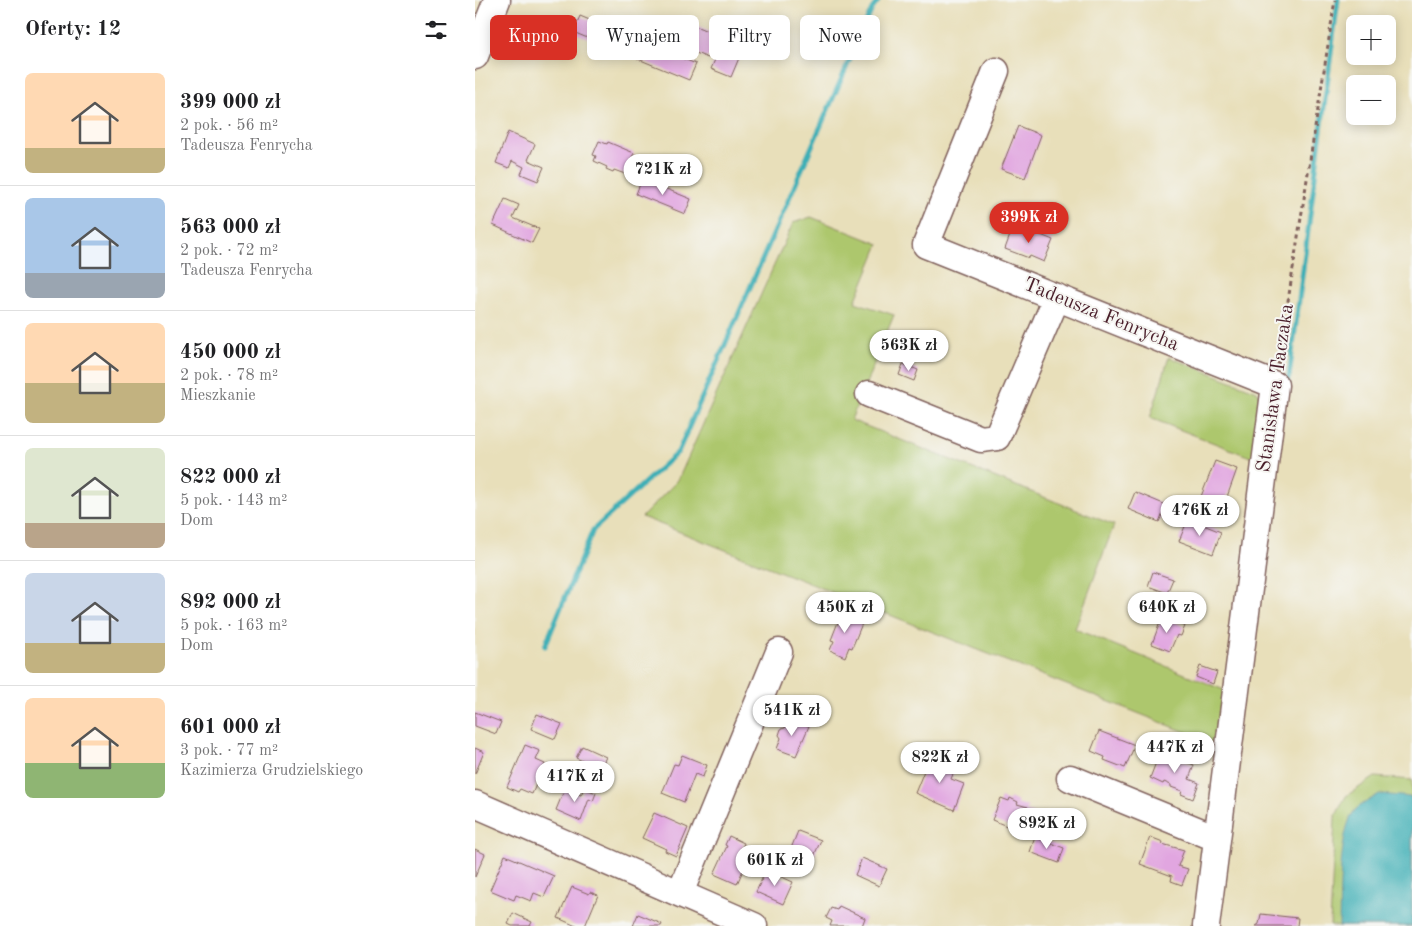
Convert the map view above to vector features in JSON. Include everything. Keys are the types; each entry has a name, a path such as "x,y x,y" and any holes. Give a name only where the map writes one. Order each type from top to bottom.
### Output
{"street":[{"path":"475,56 497,0"},
{"name":"Tadeusza Fenrycha","path":"996,71 927,245 1275,385"},
{"path":"869,394 981,439 997,437 1057,297"},
{"name":"Stanisława Taczaka","path":"1206,926 1275,385"},
{"path":"680,893 779,652"},
{"path":"1070,778 1216,838"},
{"path":"475,804 754,926"}],"path":[{"name":"Stanisława Taczaka","path":"1275,385 1335,0"}],"green space":[{"path":"811,217 879,244 855,302 894,315 851,420 1114,525 1075,629 1224,690 1216,744 642,517 678,480 793,223"},
{"path":"1169,357 1257,391 1266,409 1258,460 1150,418"},
{"path":"1375,777 1412,780 1412,926 1330,926 1335,817 1346,796"}],"water":[{"path":"1379,794 1412,797 1412,926 1339,926 1341,864 1346,831 1350,818 1356,809"}],"building":[{"path":"580,16 587,19 587,38 577,34 577,23"},
{"path":"699,28 709,32 708,58 699,54"},
{"path":"641,60 686,60 696,64 689,80"},
{"path":"715,60 738,60 731,77 711,69"},
{"path":"1018,126 1041,135 1025,178 1001,169"},
{"path":"508,132 535,144 528,160 544,167 538,181 521,174 524,167 512,161 509,168 496,163"},
{"path":"599,141 607,144 608,142 634,153 625,174 614,170 613,172 594,161 596,156 593,155"},
{"path":"642,179 691,199 685,214 636,194"},
{"path":"505,199 519,205 513,218 539,229 532,243 493,225"},
{"path":"1014,224 1053,240 1044,262 1005,249"},
{"path":"903,364 918,370 914,381 899,375"},
{"path":"1215,461 1237,469 1223,508 1200,499"},
{"path":"1135,492 1166,505 1159,522 1128,509"},
{"path":"1188,519 1221,532 1213,554 1179,541"},
{"path":"1153,572 1173,579 1167,593 1148,586"},
{"path":"842,612 863,621 852,648 849,647 845,657 830,650 834,641 831,640"},
{"path":"1162,617 1185,626 1181,636 1177,635 1170,651 1152,644"},
{"path":"1200,666 1217,672 1213,684 1196,677"},
{"path":"475,712 501,722 496,734 475,726"},
{"path":"537,714 562,724 555,739 531,729"},
{"path":"789,718 809,726 796,756 777,749 781,738 779,735 781,729 785,728"},
{"path":"1099,731 1135,745 1125,768 1104,760 1105,757 1091,751"},
{"path":"525,745 540,751 536,760 545,764 532,794 520,789 518,792 507,787"},
{"path":"582,746 606,757 600,769 576,758"},
{"path":"475,748 484,752 475,774"},
{"path":"1160,752 1194,765 1189,779 1199,783 1193,799 1181,794 1182,791 1171,787 1171,785 1164,782 1163,784 1150,778"},
{"path":"682,755 707,765 703,777 695,774 684,802 662,793 674,764 678,765"},
{"path":"930,756 956,767 951,779 964,784 954,810 915,793"},
{"path":"565,788 581,795 584,788 596,793 593,801 589,799 581,821 556,810"},
{"path":"1001,798 1009,801 1010,798 1018,802 1017,804 1028,807 1026,811 1036,815 1029,835 992,820"},
{"path":"654,813 688,828 676,856 665,851 666,849 642,838"},
{"path":"798,831 821,840 810,865 788,856"},
{"path":"729,836 744,843 741,851 750,854 737,884 714,874 727,846 725,845"},
{"path":"1035,837 1064,848 1059,863 1030,852"},
{"path":"1150,837 1163,842 1162,844 1184,850 1178,866 1188,869 1182,885 1171,881 1172,876 1140,864"},
{"path":"475,849 485,854 475,877"},
{"path":"505,855 554,876 544,897 534,893 531,901 516,895 514,900 490,890"},
{"path":"862,858 887,869 879,886 855,875"},
{"path":"766,870 793,882 783,904 756,892"},
{"path":"572,887 589,894 590,892 598,895 585,926 576,926 558,918"},
{"path":"839,906 865,918 862,926 830,926 832,921 826,918 831,908 837,910"},
{"path":"513,913 532,922 530,926 512,926 508,924"},
{"path":"638,914 662,924 661,926 633,926"},
{"path":"1261,914 1298,918 1297,926 1256,926 1259,924"}],"waterway":[{"path":"545,646 593,530 678,452 872,9 879,0"},
{"path":"1287,392 1338,0"}]}
